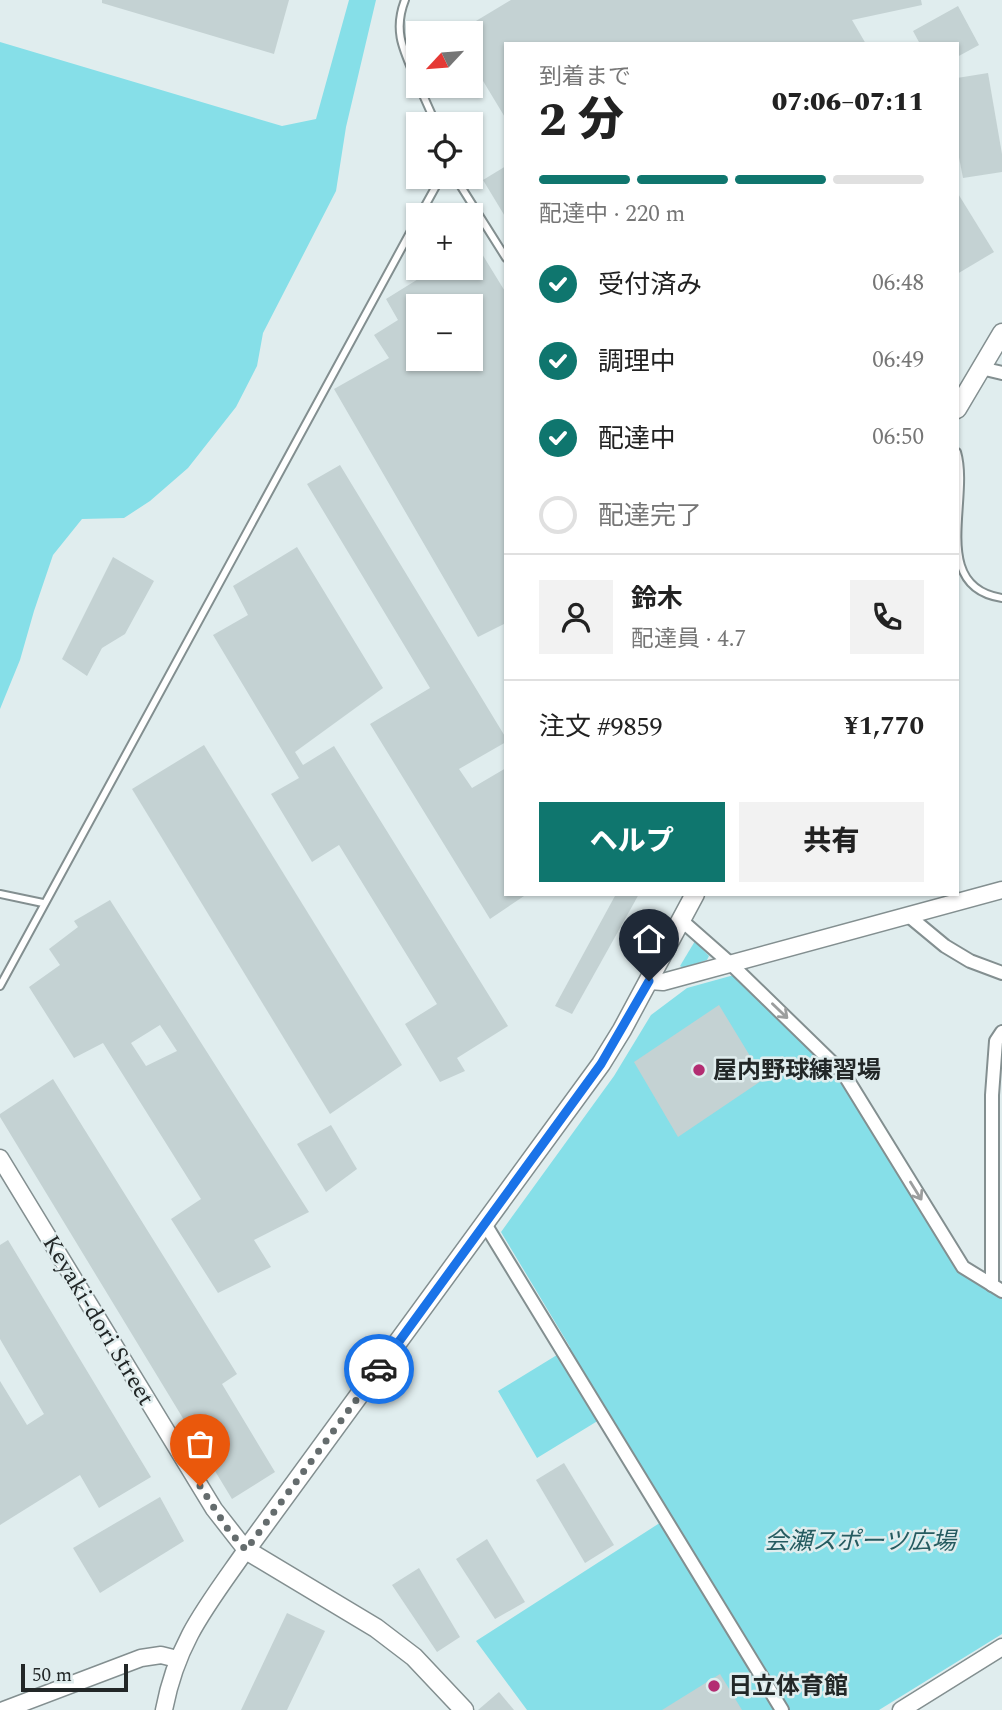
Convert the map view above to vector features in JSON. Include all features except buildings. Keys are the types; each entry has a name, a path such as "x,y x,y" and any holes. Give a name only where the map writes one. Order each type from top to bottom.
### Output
{"main road":[{"path":"959,406 1002,333"},
{"path":"464,1710 414,1657 376,1628 246,1550 601,1064 694,896"}],"street":[{"path":"981,368 1002,373"},
{"path":"649,981 663,982 1002,891"},
{"path":"910,917 945,946 970,961 1002,973"},
{"path":"681,920 731,964 844,1074 963,1267 997,1288"},
{"path":"997,1288 992,1095 996,1041 1002,1032"},
{"name":"Keyaki-dori Street","path":"0,1158 214,1509 246,1550"},
{"path":"485,1224 782,1710"},
{"path":"164,1710 177,1659 195,1623 246,1550"},
{"path":"901,1710 1002,1647"},
{"path":"4,1710 141,1658 161,1656 177,1659"}],"lane":[{"path":"405,0 398,27 406,56"},
{"path":"463,189 504,255"},
{"path":"0,986 406,241"},
{"path":"959,463 959,497"},
{"path":"959,561 962,572 974,587 990,597 1002,598"},
{"path":"0,894 43,903"}],"green space":[{"path":"349,0 376,0 346,127 336,191 263,333 257,366 236,407 188,468 150,501 124,518 82,519 53,555 20,660 0,709 0,42 282,126 316,119"},
{"path":"695,941 709,956 707,960 683,968 680,966"},
{"name":"会瀬スポーツ広場","path":"734,975 841,1079 958,1271 1002,1299 1002,1634 879,1710 527,1710 476,1641 669,1517 609,1414 537,1458 498,1391 570,1347 501,1232 614,1076 651,1015 687,988"}],"way so far":[{"path":"200,1486 229,1531 246,1550 379,1369"}],"place":[{"name":"屋内野球練習場","path":"699,1070"},
{"name":"日立体育館","path":"714,1686"}],"route":[{"path":"379,1369 601,1064 649,981"}]}
